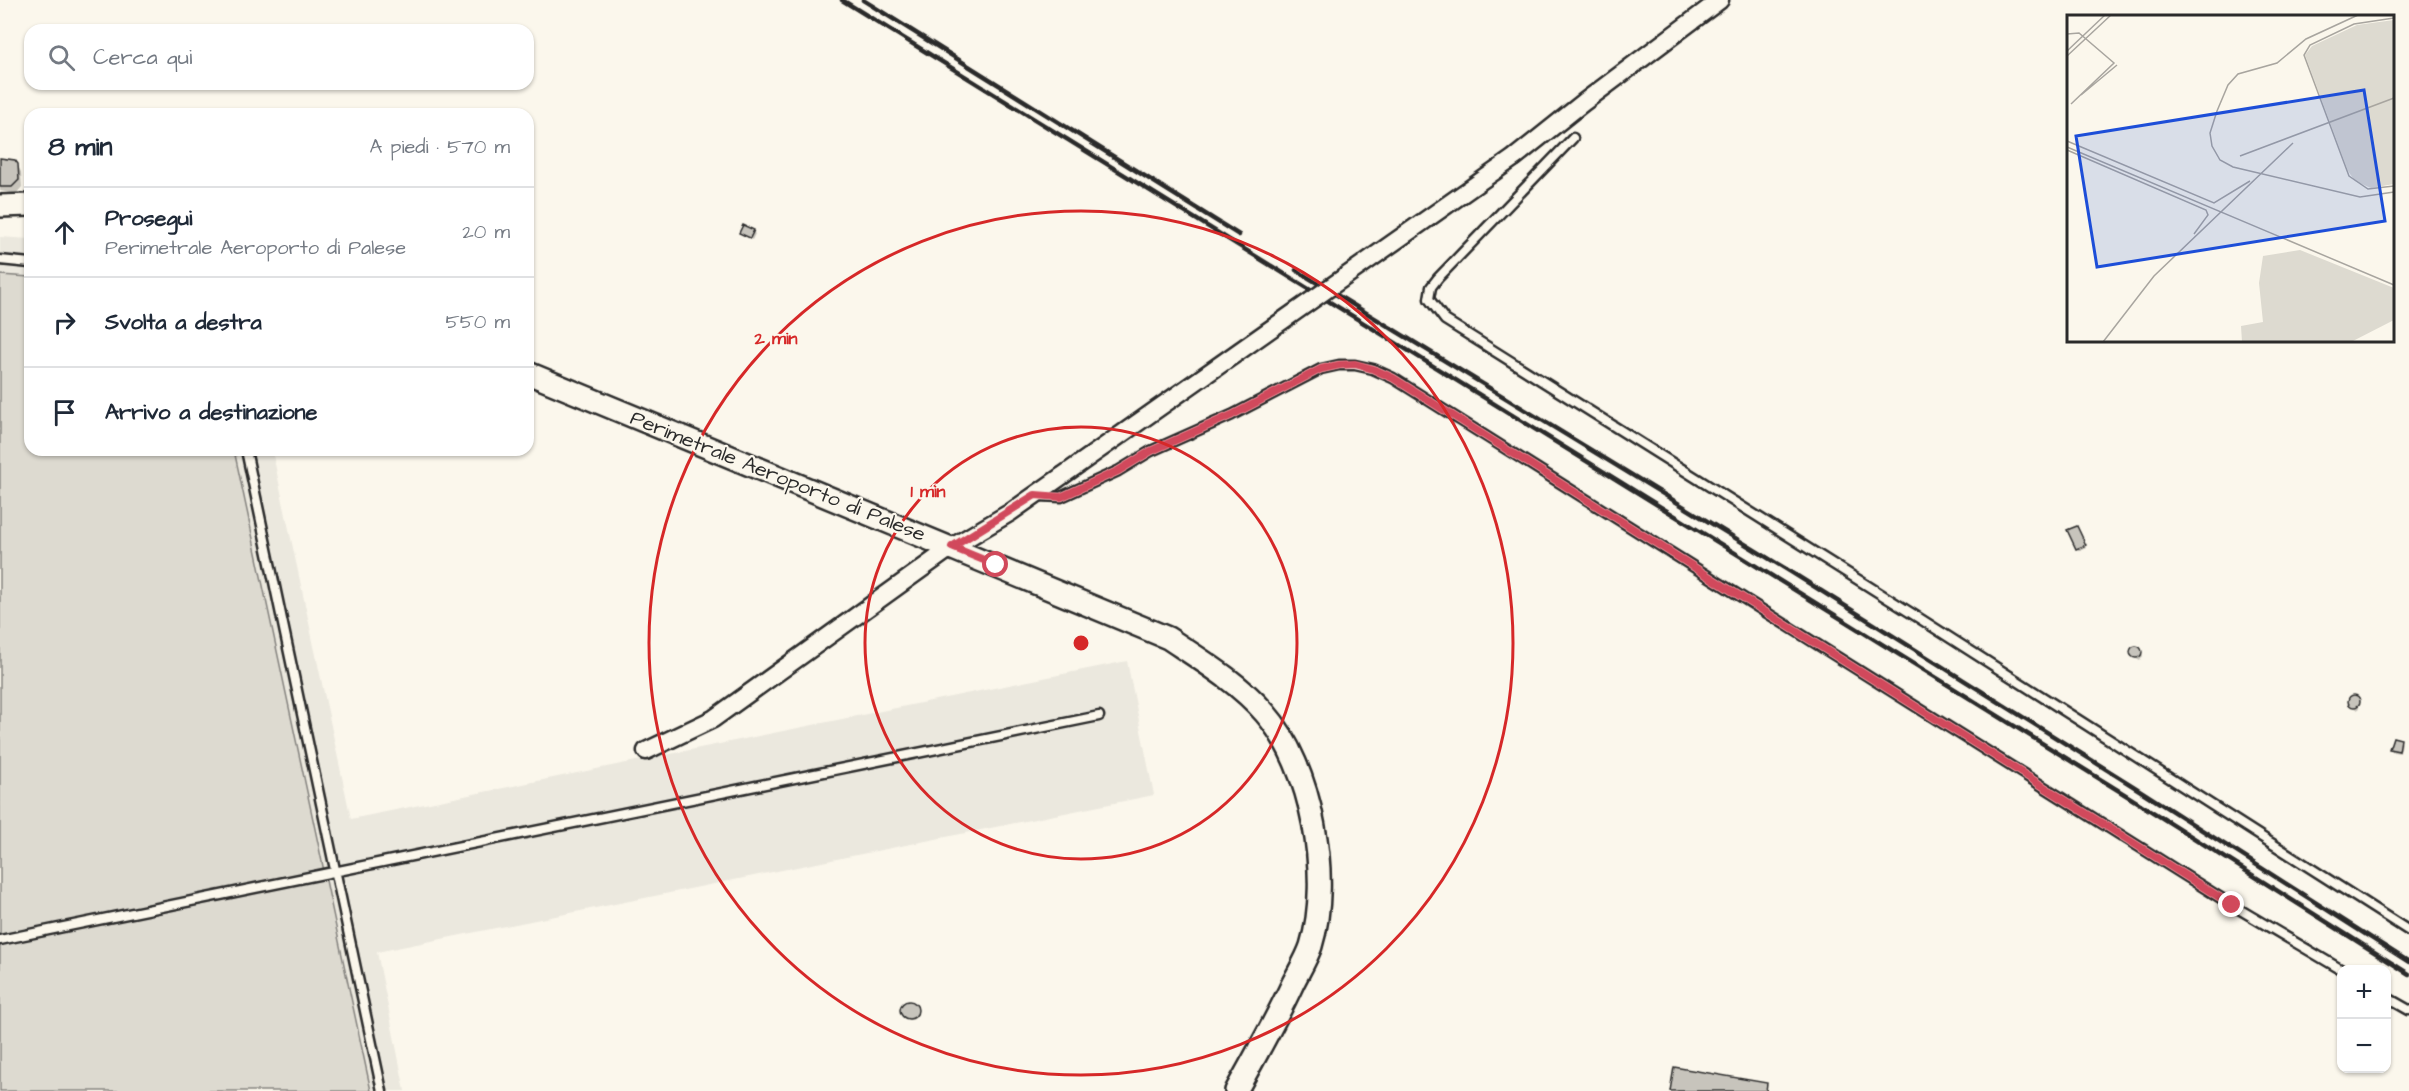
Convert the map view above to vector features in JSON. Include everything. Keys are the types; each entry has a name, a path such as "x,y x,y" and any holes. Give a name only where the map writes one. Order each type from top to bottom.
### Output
{"street":[{"path":"646,751 713,719 952,547 1035,495 1515,157 1720,0"},
{"path":"0,206 24,205"},
{"name":"Perimetrale Aeroporto di Palese","path":"534,375 1168,638 1218,671 1265,713 1298,765 1317,837 1319,901 1311,946 1271,1030 1236,1091"}],"lane":[{"path":"1573,138 1437,278 1431,287 1429,299 1445,320 1919,618 2409,931"},
{"path":"0,260 24,263"},
{"path":"1035,495 1061,497 1118,471 1151,451 1232,415 1321,369 1355,364 1373,369 1393,378 2232,905 2337,967"},
{"path":"247,456 337,870 381,1091"},
{"path":"0,940 1099,716"},
{"path":"2391,1000 2409,1010"}],"shaded area":[{"path":"0,237 24,239 24,456 273,456 351,819 1127,661 1154,795 377,952 405,1091 0,1091"},
{"path":"0,275 24,277 24,456 235,456 371,1091 0,1091"}],"building":[{"path":"0,158 15,160 18,164 19,180 12,187 0,187"},
{"path":"743,225 754,230 750,238 739,233"},
{"path":"2077,526 2086,545 2076,549 2067,530"},
{"path":"2138,646 2142,652 2138,658 2134,658 2130,650"},
{"path":"2356,695 2360,701 2356,707 2352,707 2348,699"},
{"path":"2393,737 2401,739 2399,751 2389,749"},
{"path":"909,1001 915,1004 918,1010 915,1016 909,1019 903,1016 900,1010 903,1004"},
{"path":"1674,1067 1767,1083 1766,1091 1670,1091"}],"railway":[{"path":"842,0 2129,797 2409,974"},
{"path":"863,0 1239,235"},
{"path":"1296,270 1791,572 2409,962"}],"route":[{"path":"996,565 952,547 1035,495 1061,497 1118,471 1151,451 1232,415 1321,369 1355,364 1393,378 2232,905"}]}
